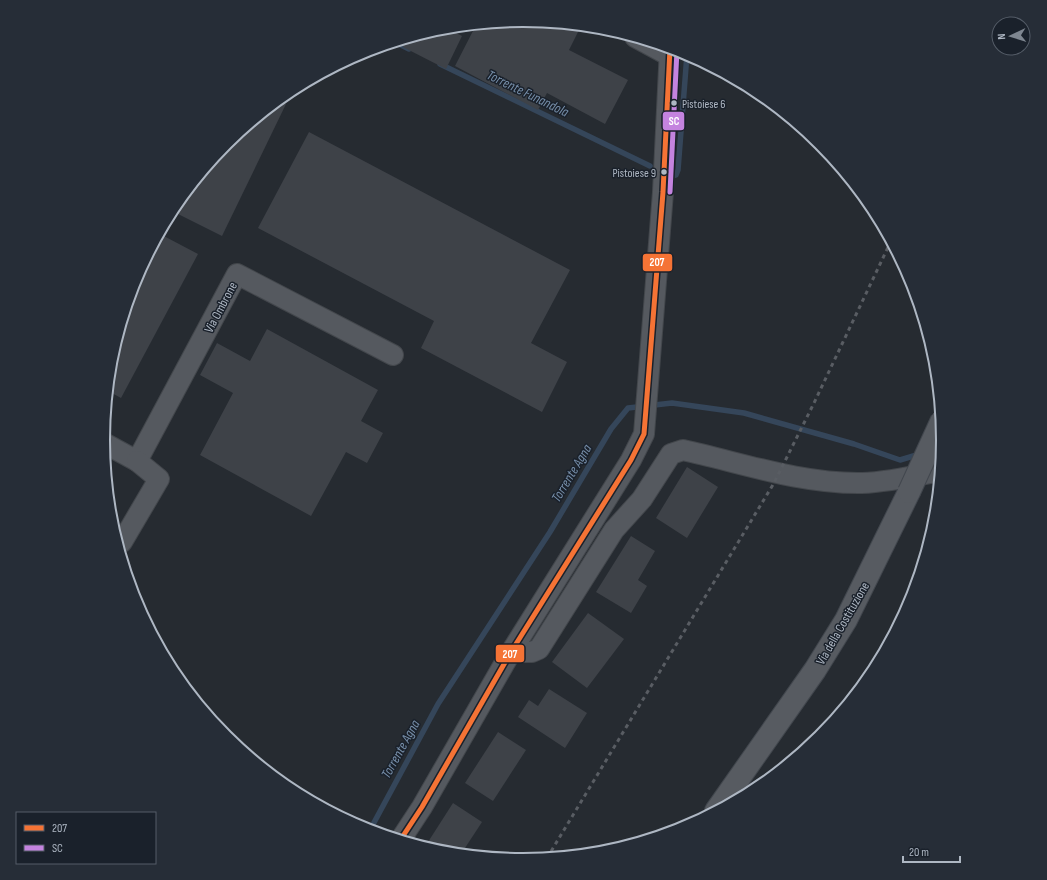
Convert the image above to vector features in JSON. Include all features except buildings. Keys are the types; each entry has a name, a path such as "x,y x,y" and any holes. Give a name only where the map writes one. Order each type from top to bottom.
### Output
{"main road":[{"name":"Via della Costituzione","path":"722,802 815,670 846,620 874,565 936,433"}],"street":[{"path":"403,835 422,807 512,652 632,460 640,444 646,423 663,192 670,54"},
{"name":"Via Ombrone","path":"137,461 237,274 393,355"},
{"path":"110,446 137,461 159,479 123,540"},
{"path":"512,652 532,652 539,649 614,530 642,499 671,454 683,450 792,477 862,483 893,480 935,472"}],"waterway":[{"name":"Torrente Funandola","path":"402,46 409,49"},
{"name":"Torrente Funandola","path":"673,176 676,175 678,170 687,60"},
{"name":"Torrente Funandola","path":"440,64 650,166"},
{"name":"Torrente Agna","path":"373,825 438,704 550,532 611,429 628,408 672,403 744,413 854,444 900,460 920,454"}],"railway":[{"path":"551,852 774,483 888,247"}],"transit line":[{"name":"207","path":"404,835 422,807 511,652 631,460 644,434 663,192 670,54"},
{"name":"SC","path":"670,192 677,56"}],"place":[{"name":"Pistoiese 6","path":"674,103"},
{"name":"Pistoiese 9","path":"664,172"}]}
